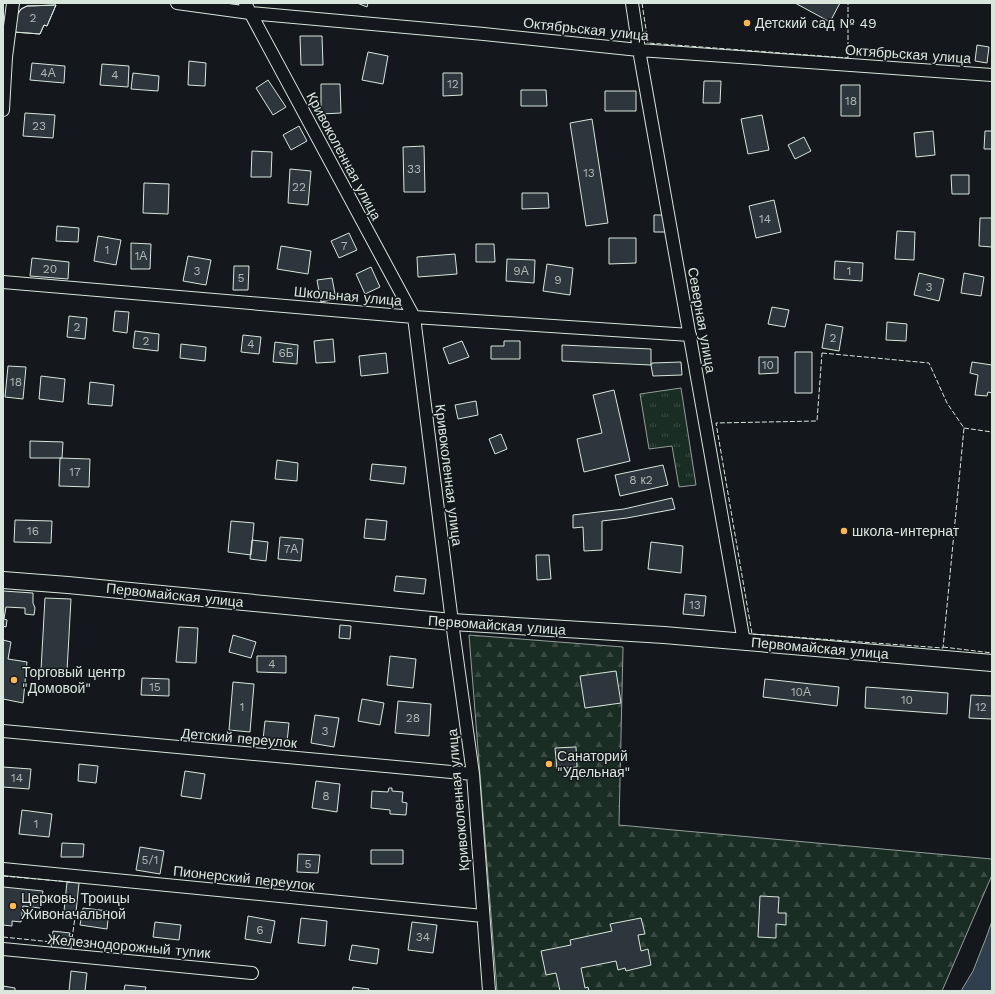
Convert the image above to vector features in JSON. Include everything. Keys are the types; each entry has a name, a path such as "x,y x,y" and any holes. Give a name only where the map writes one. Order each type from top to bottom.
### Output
{"main road":[{"name":"Первомайская улица","path":"3,580 452,622 664,635 992,663"}],"street":[{"path":"3,110 6,57 13,3"},
{"name":"Октябрьская улица","path":"177,3 248,8 639,50 992,75"},
{"name":"Северная улица","path":"632,3 639,50 744,642"},
{"name":"Кривоколенная улица","path":"248,8 414,317 452,622 473,774 489,991"},
{"name":"Школьная улица","path":"3,282 414,317 690,335"},
{"name":"Детский переулок","path":"3,731 473,774"},
{"name":"Пионерский переулок","path":"3,869 483,916"},
{"name":"Железнодорожный тупик","path":"3,949 252,973"}],"green space":[{"path":"681,388 696,485 679,487 672,446 649,449 640,394"},
{"name":"Санаторий \"Удельная\"","path":"469,635 623,647 619,825 992,859 992,875 942,991 497,991"}],"water":[{"path":"992,921 992,991 961,991 973,971"}],"building":[{"path":"357,3 368,3 367,7"},
{"path":"795,3 840,3 830,22"},
{"path":"56,5 47,26 44,25 40,34 14,32 16,17 21,9 27,6"},
{"path":"56,5 47,26 44,25 40,34 14,32 16,17 21,9 27,6"},
{"path":"300,36 322,36 323,65 301,65"},
{"path":"977,45 989,47 987,63 975,61"},
{"path":"368,52 388,56 383,84 362,80"},
{"path":"189,61 206,63 205,86 188,85"},
{"path":"32,63 65,66 64,83 30,80"},
{"path":"102,64 129,66 128,87 100,85"},
{"path":"133,73 159,76 158,91 131,89"},
{"path":"443,73 462,73 462,95 443,96"},
{"path":"268,80 286,107 273,115 256,88"},
{"path":"704,81 721,81 720,103 703,103"},
{"path":"321,84 340,84 341,113 321,114"},
{"path":"841,85 860,85 860,116 841,116"},
{"path":"521,90 546,90 547,106 521,106"},
{"path":"605,91 636,91 636,111 605,111"},
{"path":"25,113 55,115 53,138 23,136"},
{"path":"762,115 769,150 748,154 741,119"},
{"path":"592,119 608,223 586,226 570,123"},
{"path":"299,126 307,141 291,150 283,135"},
{"path":"933,131 935,155 916,157 914,133"},
{"path":"985,131 992,131 992,149 984,149"},
{"path":"804,137 811,151 795,159 788,145"},
{"path":"424,146 425,192 404,192 403,147"},
{"path":"252,151 272,152 271,177 251,177"},
{"path":"290,169 311,171 308,205 288,203"},
{"path":"951,175 969,175 969,194 952,194"},
{"path":"144,183 169,184 168,214 143,213"},
{"path":"522,193 548,193 549,208 522,209"},
{"path":"774,200 781,232 756,238 749,206"},
{"path":"654,215 666,215 666,232 654,232"},
{"path":"980,218 992,218 992,247 979,246"},
{"path":"57,226 79,228 78,242 56,241"},
{"path":"897,231 915,232 914,260 895,259"},
{"path":"349,233 357,250 339,258 331,241"},
{"path":"98,236 121,240 116,265 94,261"},
{"path":"609,238 636,238 636,263 609,264"},
{"path":"131,243 151,244 150,269 131,269"},
{"path":"476,244 494,244 495,262 476,262"},
{"path":"281,246 311,251 308,274 277,269"},
{"path":"455,254 457,274 418,277 417,257"},
{"path":"188,256 211,260 206,285 183,281"},
{"path":"32,258 69,262 68,279 30,276"},
{"path":"507,259 535,260 534,283 506,281"},
{"path":"835,261 863,263 862,281 834,279"},
{"path":"547,264 573,268 570,295 543,291"},
{"path":"234,266 249,266 248,290 233,290"},
{"path":"371,267 380,287 365,294 356,274"},
{"path":"919,273 944,279 939,301 914,295"},
{"path":"964,273 984,277 981,296 961,293"},
{"path":"332,278 336,299 321,302 317,280"},
{"path":"772,307 789,310 785,327 768,324"},
{"path":"115,311 129,312 127,333 113,331"},
{"path":"69,316 87,318 85,339 67,337"},
{"path":"887,322 907,324 906,341 886,340"},
{"path":"826,324 843,327 839,351 822,348"},
{"path":"135,331 159,334 158,351 133,348"},
{"path":"243,335 261,337 259,354 241,352"},
{"path":"333,339 335,362 316,363 314,341"},
{"path":"462,341 469,357 449,364 443,348"},
{"path":"504,341 520,341 520,359 491,359 491,346 504,346"},
{"path":"275,342 298,345 297,364 273,362"},
{"path":"181,344 206,347 205,361 180,358"},
{"path":"562,345 651,349 651,365 562,361"},
{"path":"795,352 812,352 812,393 795,393"},
{"path":"386,353 388,373 361,376 359,356"},
{"path":"759,357 778,357 778,373 759,374"},
{"path":"681,362 682,375 653,376 652,363"},
{"path":"972,362 992,365 992,393 988,392 987,396 975,395 978,375 970,373"},
{"path":"8,366 26,367 23,399 5,397"},
{"path":"41,376 65,379 63,402 39,399"},
{"path":"90,382 114,385 112,406 88,404"},
{"path":"614,390 630,461 584,472 577,439 602,433 593,395"},
{"path":"476,401 478,415 458,419 455,405"},
{"path":"501,434 507,449 495,454 489,439"},
{"path":"30,441 63,442 62,458 30,458"},
{"path":"60,458 90,459 89,487 59,486"},
{"path":"277,460 298,463 297,481 275,479"},
{"path":"372,464 406,467 404,484 370,480"},
{"path":"663,465 668,485 620,496 615,475"},
{"path":"672,498 675,509 602,521 602,550 584,551 583,527 573,528 573,515 624,509"},
{"path":"366,519 387,521 385,540 364,538"},
{"path":"15,520 52,521 51,543 14,542"},
{"path":"231,521 254,523 251,555 228,552"},
{"path":"280,537 303,539 301,561 278,559"},
{"path":"252,540 268,542 266,561 250,559"},
{"path":"651,542 683,546 681,573 648,569"},
{"path":"536,555 549,555 551,579 537,580"},
{"path":"396,576 426,579 424,594 394,591"},
{"name":"Торговый центр \"Домовой\"","path":"3,591 33,593 33,603 35,608 34,615 25,614 25,608 6,607 4,619 7,620 6,627 3,626"},
{"path":"685,594 706,596 704,616 683,614"},
{"path":"45,598 71,599 67,671 41,670"},
{"path":"340,625 351,626 350,639 339,638"},
{"path":"179,627 198,628 196,663 176,662"},
{"path":"233,635 256,642 251,658 229,652"},
{"name":"Торговый центр \"Домовой\"","path":"3,640 11,642 8,659 27,662 23,703 3,699"},
{"path":"257,656 286,656 286,673 257,672"},
{"path":"390,656 416,659 413,688 387,685"},
{"path":"616,671 621,703 585,708 580,676"},
{"path":"142,678 169,679 169,696 141,695"},
{"path":"765,679 839,687 837,706 763,697"},
{"path":"233,682 254,684 250,732 229,730"},
{"path":"866,687 948,693 947,714 865,708"},
{"path":"971,695 992,696 992,719 969,718"},
{"path":"362,699 384,703 380,725 358,721"},
{"path":"398,701 431,704 429,736 395,733"},
{"path":"315,715 339,718 334,747 311,743"},
{"path":"265,721 289,723 287,742 263,740"},
{"path":"576,747 577,767 557,769 555,748"},
{"path":"79,764 98,766 96,783 78,781"},
{"path":"3,767 31,769 29,789 3,787"},
{"path":"185,771 205,774 201,799 181,796"},
{"path":"316,781 340,784 337,812 312,808"},
{"path":"389,788 392,788 392,791 403,792 402,802 407,803 406,815 390,814 390,810 371,808 372,791 388,792"},
{"path":"22,810 52,814 49,837 19,834"},
{"path":"62,843 84,844 83,857 61,857"},
{"path":"140,847 164,851 160,874 136,870"},
{"path":"371,850 403,850 403,864 371,864"},
{"path":"298,854 320,855 318,873 297,872"},
{"path":"67,882 79,883 76,912 64,911"},
{"name":"Церковь Троицы Живоначальной","path":"3,887 43,891 42,895 45,895 44,904 40,903 40,908 23,906 21,922 12,921 12,926 3,925"},
{"path":"760,896 779,897 778,913 786,913 786,925 776,924 776,938 758,937"},
{"path":"83,908 109,911 107,929 80,925"},
{"path":"248,916 275,921 271,943 245,939"},
{"path":"301,918 327,921 325,946 298,943"},
{"path":"641,918 645,934 638,935 641,951 648,949 651,965 626,971 625,968 618,970 616,961 581,968 585,988 588,987 589,991 560,991 556,973 546,975 541,951 571,945 570,940 612,931 610,924"},
{"path":"155,922 181,925 179,940 153,937"},
{"path":"412,922 437,925 433,953 408,950"},
{"path":"53,931 70,933 69,936 72,937 71,951 51,949"},
{"path":"352,945 379,949 377,964 349,960"},
{"path":"71,971 87,973 85,991 69,991"},
{"path":"125,985 146,987 145,991 124,991"},
{"path":"3,986 15,988 15,991 3,991"},
{"path":"353,987 369,989 368,991 352,991"}],"fence":[{"path":"642,3 648,43 848,58 848,3"},
{"path":"822,353 929,363 947,403 964,428 943,648 752,634 716,423 817,421 822,353"},
{"path":"964,428 992,432"},
{"path":"943,647 992,653"},
{"path":"3,876 70,882"},
{"path":"72,939 76,910"},
{"path":"3,937 52,942 51,945"}],"place":[{"name":"Детский сад № 49","path":"747,23"},
{"name":"школа-интернат","path":"844,531"},
{"name":"Торговый центр \"Домовой\"","path":"14,680"},
{"name":"Санаторий \"Удельная\"","path":"549,764"},
{"name":"Церковь Троицы Живоначальной","path":"13,906"}]}
